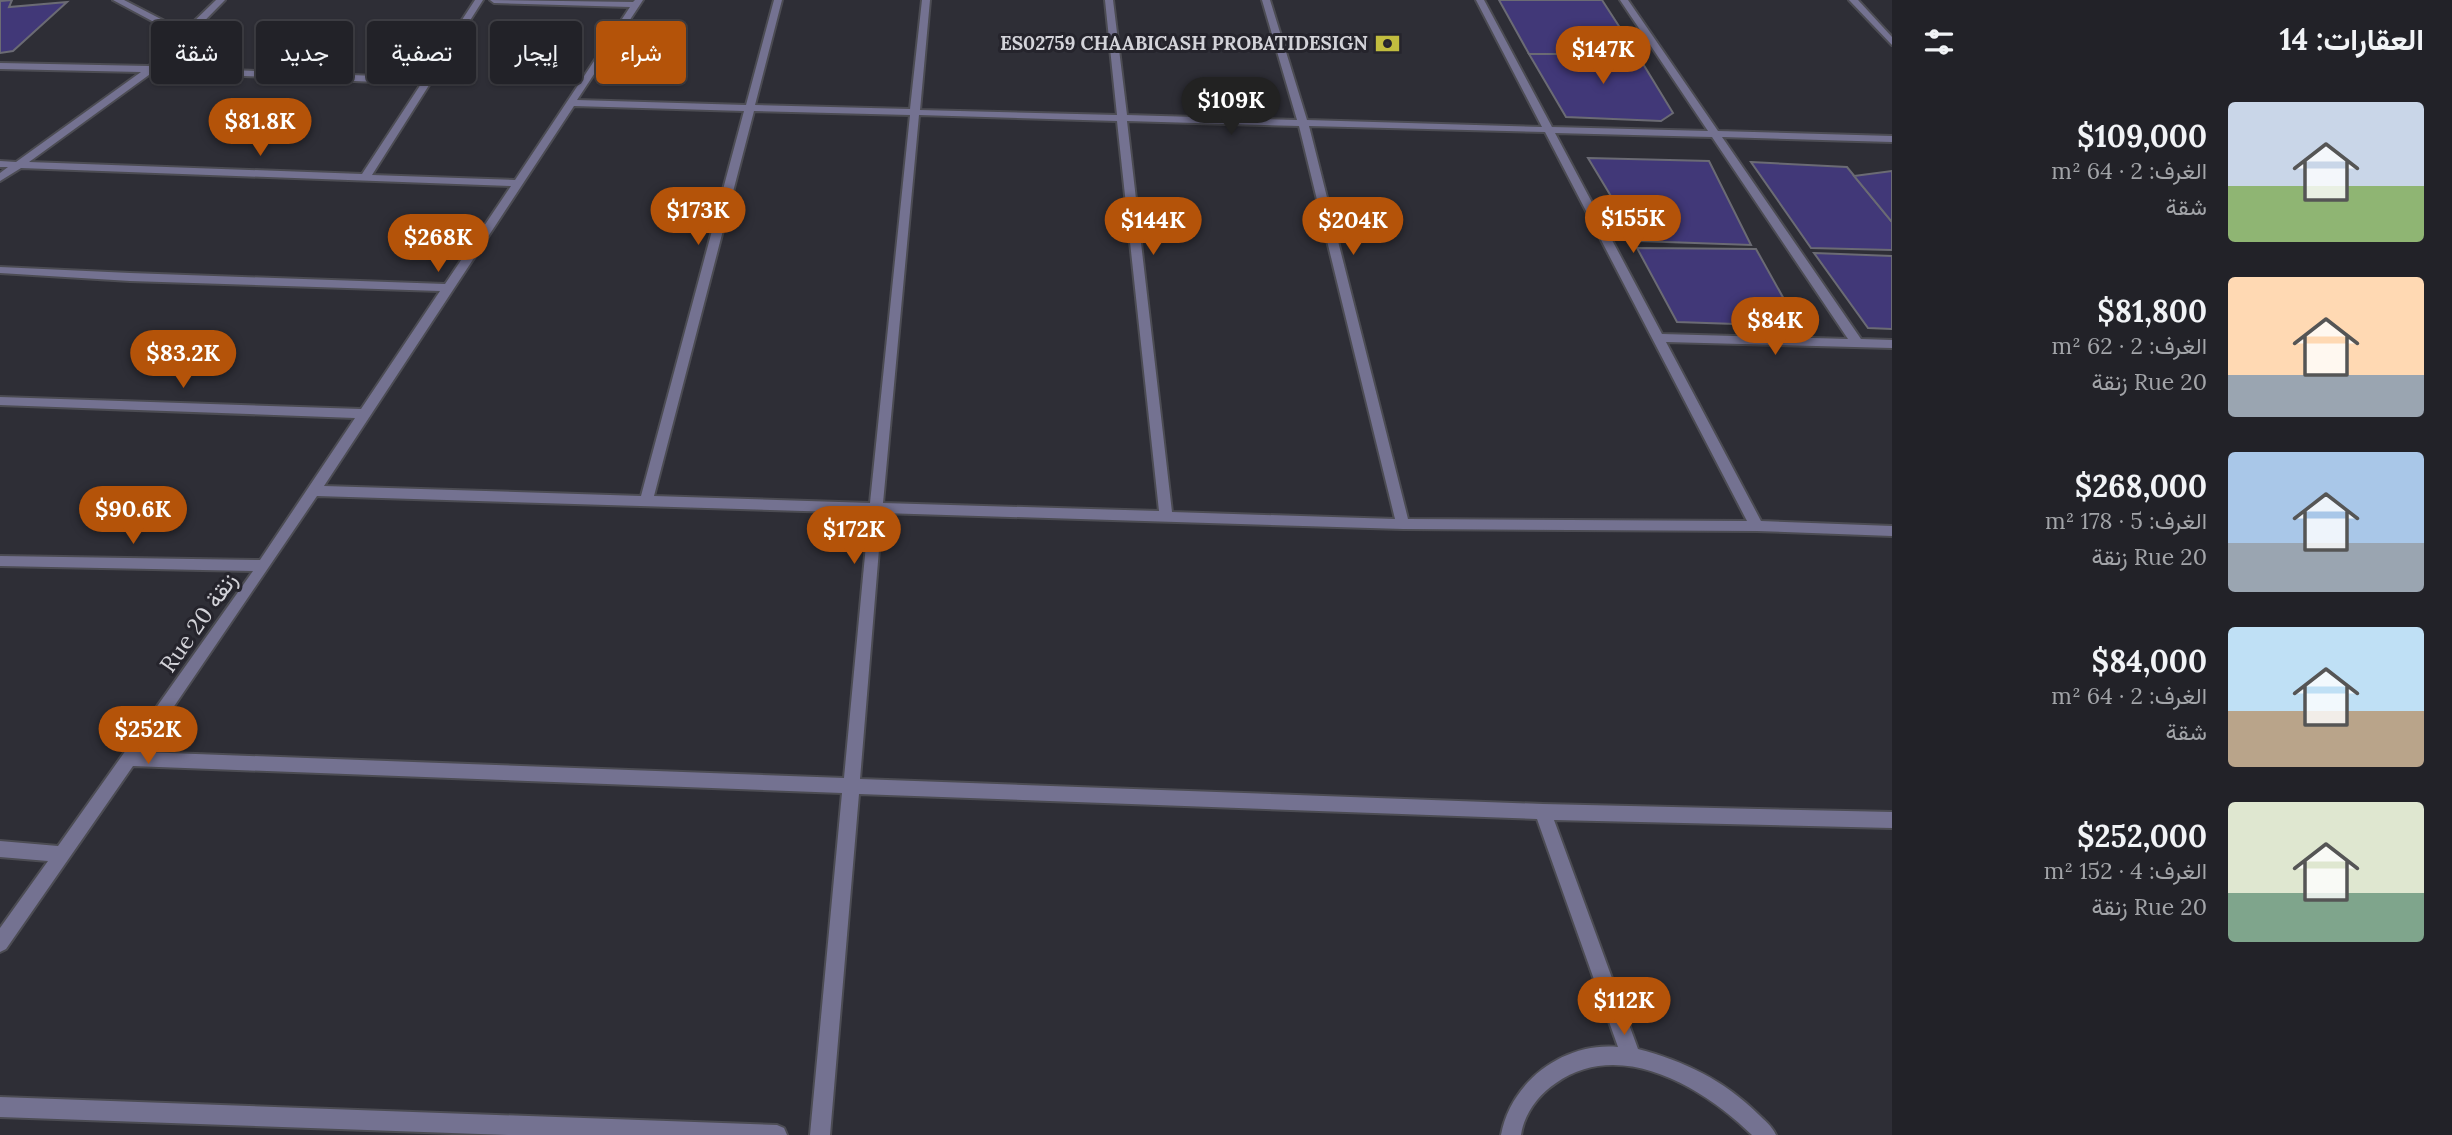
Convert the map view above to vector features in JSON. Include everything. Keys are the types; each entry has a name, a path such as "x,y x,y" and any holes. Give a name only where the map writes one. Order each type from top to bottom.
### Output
{"street":[{"path":"117,0 158,21"},
{"path":"199,21 221,0"},
{"path":"466,21 479,0"},
{"path":"494,0 637,2"},
{"path":"646,501 752,108 778,0"},
{"path":"820,1135 876,508 926,0"},
{"path":"1109,0 1166,518"},
{"path":"1266,0 1303,123 1403,524"},
{"path":"1480,0 1756,526"},
{"path":"1624,0 1857,343"},
{"path":"1853,0 1892,42"},
{"name":"Rue 20 زنقة","path":"0,943 60,854 131,759 315,491 637,2"},
{"path":"0,66 151,69"},
{"path":"0,178 151,69"},
{"path":"242,73 367,78"},
{"path":"365,177 425,84"},
{"path":"571,103 1892,139"},
{"path":"0,164 518,183"},
{"path":"0,270 448,288"},
{"path":"1659,338 1892,344"},
{"path":"0,401 366,414"},
{"path":"315,491 1166,518 1403,524 1756,526 1892,531"},
{"path":"0,561 264,566"},
{"path":"131,759 1543,811 1892,820"},
{"path":"1543,811 1631,1057"},
{"path":"0,849 60,854"},
{"path":"1511,1135 1528,1095 1555,1069 1590,1056 1631,1057 1681,1071 1730,1100 1766,1135"},
{"path":"0,1107 777,1135"}],"building":[{"path":"12,0 9,7 67,2 13,51 0,53 0,1"},
{"path":"1499,0 1602,0 1637,54 1529,54"},
{"path":"1529,54 1637,54 1673,113 1661,121 1566,117"},
{"path":"1588,158 1709,161 1751,245 1638,241"},
{"path":"1751,162 1847,167 1892,222 1892,250 1811,248"},
{"path":"1892,171 1892,222 1854,176"},
{"path":"1637,248 1756,249 1799,326 1677,322"},
{"path":"1814,253 1892,256 1892,329 1868,328"}],"place":[{"name":"ES02759 CHAABICASH PROBATIDESIGN","path":"1388,43"}]}
